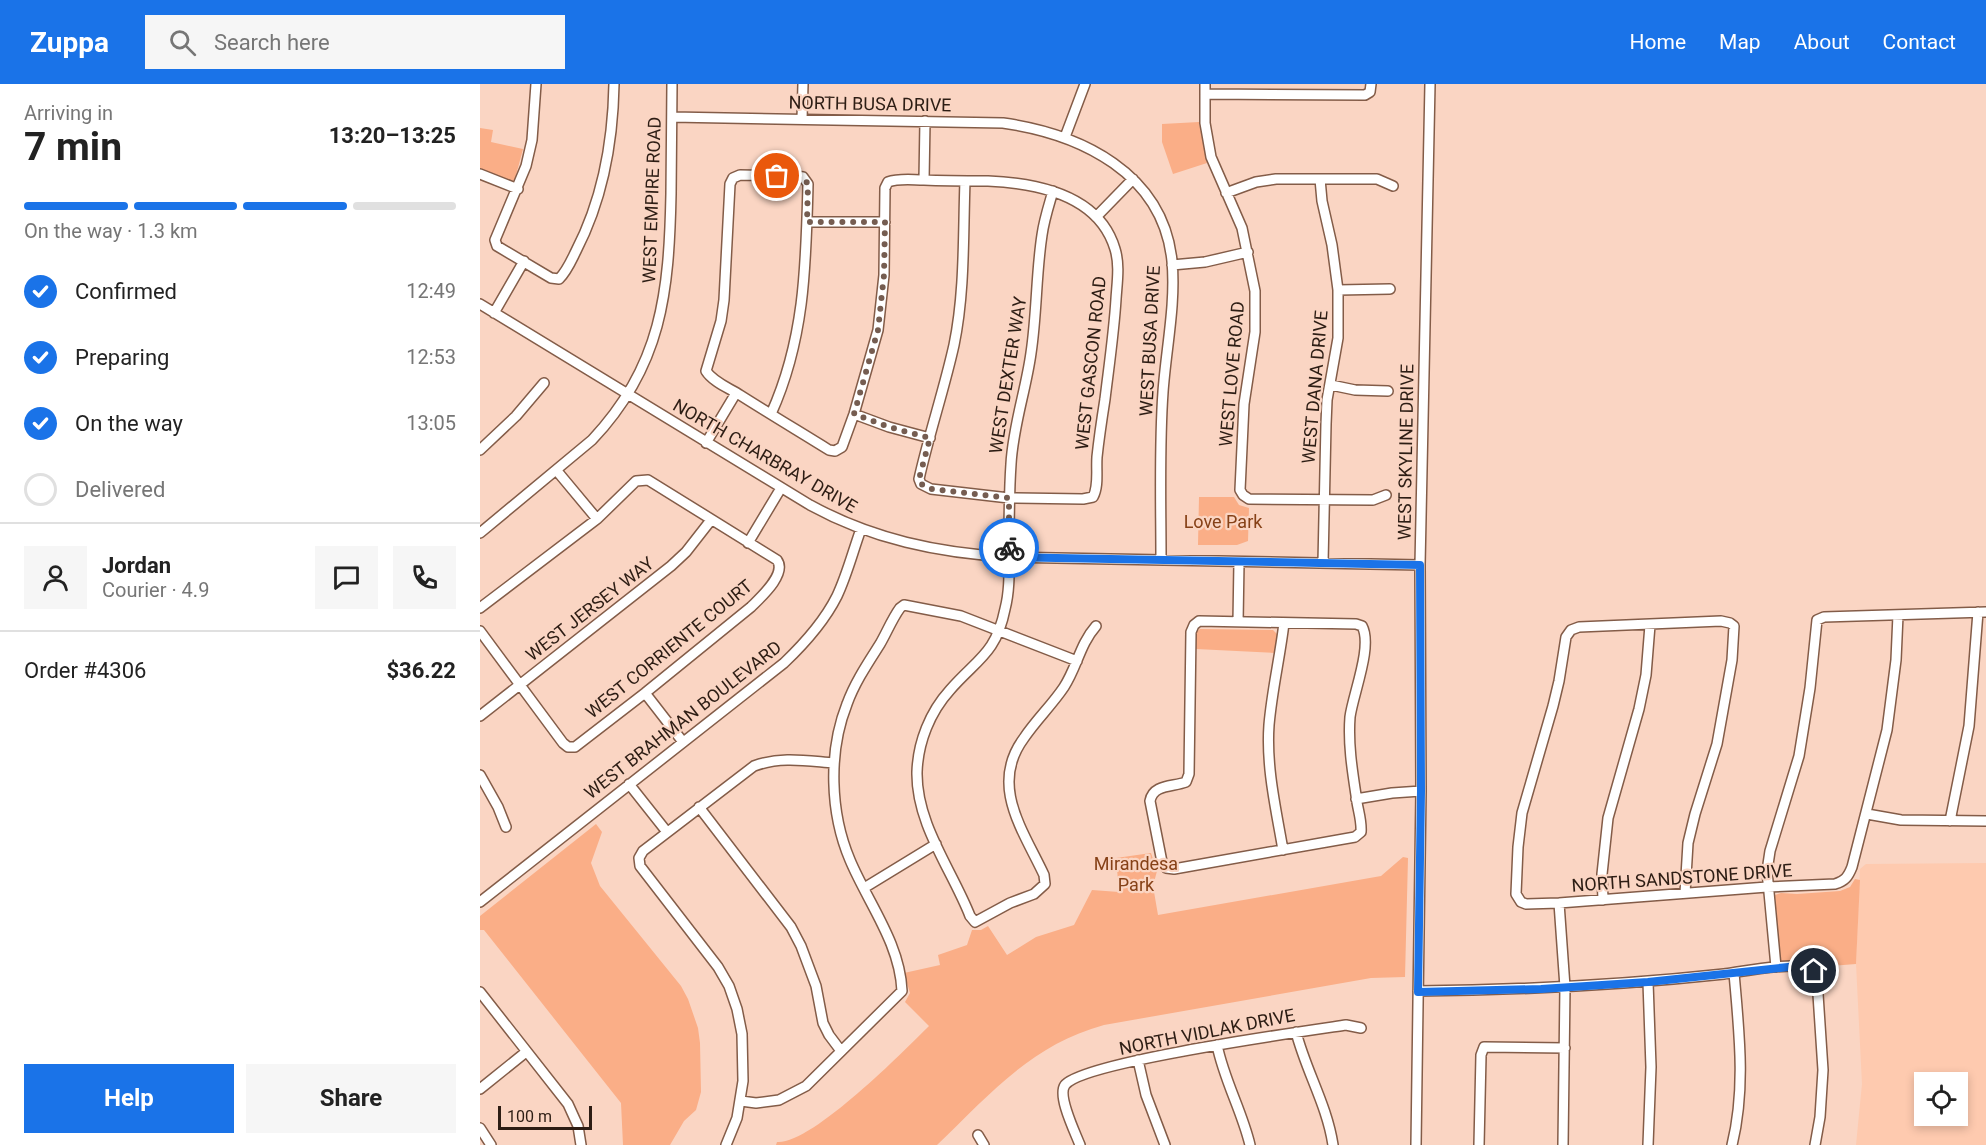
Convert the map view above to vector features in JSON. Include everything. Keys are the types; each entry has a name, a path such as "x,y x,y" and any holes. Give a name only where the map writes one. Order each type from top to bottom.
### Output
{"street":[{"path":"536,84 532,140 526,166 495,240 497,246 551,278 559,279 564,274 582,239 597,203 611,134 614,84"},
{"name":"WEST EMPIRE ROAD","path":"480,533 557,471 600,432 627,395 643,366 657,329 665,298 670,257 672,84"},
{"path":"802,119 803,84"},
{"path":"1065,137 1085,84"},
{"path":"1288,95 1289,84"},
{"name":"WEST SKYLINE DRIVE","path":"1416,1145 1421,791 1420,565 1430,84"},
{"path":"1205,89 1288,95 1365,96 1371,88"},
{"name":"WEST LOVE ROAD","path":"1205,89 1207,141 1214,166 1242,228 1255,291 1255,332 1244,404 1240,490 1249,499 1324,500"},
{"name":"NORTH BUSA DRIVE","path":"672,117 1003,123 1030,127 1065,137"},
{"path":"924,180 926,121"},
{"name":"WEST BUSA DRIVE","path":"1065,137 1103,155 1132,179 1152,202 1169,242 1173,287 1163,393 1161,560"},
{"path":"480,174 518,189"},
{"path":"771,414 799,329 805,280 808,184 803,177 740,175 733,178 730,184 724,300 721,321 706,371 709,376 736,393 829,450 836,451 842,447 854,414 878,330 884,275 885,188 888,182 924,180 1021,183 1053,191 1076,201 1096,217 1132,179"},
{"path":"1226,193 1256,182 1276,178 1377,179 1393,186"},
{"name":"WEST DANA DRIVE","path":"1320,179 1338,290 1338,338 1326,424 1323,563"},
{"path":"964,181 962,272 958,320 954,345 919,479 921,484 931,489 1009,498"},
{"name":"WEST DEXTER WAY","path":"1053,191 1042,235 1037,304 1026,381 1013,434 1009,498 1008,596 999,629 987,653 950,689 939,705 922,738 918,765 918,794 923,813 969,916 975,922 1010,903 1034,894 1045,884 1044,875 1011,800 1008,784 1009,769 1024,737 1054,703 1077,661"},
{"name":"WEST GASCON ROAD","path":"1009,498 1083,499 1093,497 1096,490 1118,268 1116,251 1111,239 1096,217"},
{"path":"807,222 885,222"},
{"path":"1172,266 1205,262 1248,252"},
{"path":"494,313 524,261"},
{"path":"1338,290 1390,289"},
{"name":"NORTH CHARBRAY DRIVE","path":"480,304 829,516 895,540 969,555 1009,557 1420,565"},
{"path":"480,450 516,417 544,383"},
{"path":"1331,385 1355,390 1388,391"},
{"path":"706,443 736,393"},
{"path":"854,414 889,427 930,438"},
{"path":"557,471 597,519"},
{"path":"480,609 597,519 636,481 648,480 748,543 781,488"},
{"path":"1324,500 1373,501 1386,495"},
{"name":"WEST JERSEY WAY","path":"480,716 671,566 686,552 711,520"},
{"name":"WEST BRAHMAN BOULEVARD","path":"480,902 784,663 815,630 837,596 861,529"},
{"name":"WEST CORRIENTE COURT","path":"520,685 568,747 575,747 645,693 765,593 780,572 780,564 748,543"},
{"path":"1238,622 1239,562"},
{"path":"741,1101 767,1103 786,1097 806,1086 902,991 893,950 843,842 835,794 834,763 841,722 847,704 900,608 904,605 961,616 1077,661 1086,636 1096,626"},
{"path":"1776,967 1767,887 1770,851 1799,756 1810,688 1817,620 1824,617 1982,612 1969,726 1950,821"},
{"path":"1898,615 1896,660 1887,730 1867,814 1901,820 1986,821"},
{"path":"1199,621 1284,623 1356,624 1362,626 1365,631 1362,664 1349,734 1356,799 1362,824 1361,832 1355,837 1174,869 1166,868 1162,862 1150,801 1155,789 1186,782 1189,774 1191,632 1194,625 1199,621"},
{"path":"1603,900 1602,874 1608,818 1639,709 1647,666 1650,625 1721,621 1734,626 1732,660 1718,744 1688,843 1685,893"},
{"path":"1283,850 1270,774 1269,750 1272,702 1284,623"},
{"name":"NORTH SANDSTONE DRIVE","path":"1650,625 1579,627 1570,630 1566,637 1553,706 1522,813 1516,894 1523,903 1528,905 1559,903 1843,882 1848,876 1867,814"},
{"path":"480,631 520,685"},
{"path":"645,693 683,742"},
{"path":"726,1145 741,1101 742,1034 737,1009 729,986 718,967 640,866 639,858 642,851 699,807 743,774 767,761 783,759 834,763"},
{"path":"480,775 506,827"},
{"path":"629,784 667,832"},
{"path":"1356,799 1421,791"},
{"path":"699,807 791,927 816,986 823,1023 841,1051"},
{"path":"864,888 936,844"},
{"path":"1559,903 1565,987 1563,1145"},
{"path":"1418,992 1648,982 1776,967 1807,967 1814,971 1817,979 1823,1070 1820,1117 1815,1145"},
{"path":"1732,1145 1742,1081 1734,973"},
{"path":"1648,982 1651,1067 1648,1145"},
{"path":"480,992 568,1104 578,1126 581,1145"},
{"name":"NORTH VIDLAK DRIVE","path":"1080,1145 1065,1104 1064,1087 1069,1081 1083,1075 1138,1060 1296,1032 1346,1025 1360,1028"},
{"path":"1296,1032 1301,1053 1321,1101 1333,1145"},
{"path":"1217,1046 1227,1084 1250,1145"},
{"path":"1479,1145 1481,1055 1484,1047 1565,1048"},
{"path":"480,1089 526,1052"},
{"path":"1138,1060 1146,1095 1165,1145"},
{"path":"480,1128 491,1145"},
{"path":"978,1135 984,1145"}],"shaded area":[{"path":"1986,863 1986,1145 1856,1145 1862,1084 1856,964 1860,869 1866,864"}],"green space":[{"path":"1199,122 1207,163 1173,174 1162,142 1162,124"},
{"path":"480,128 493,130 491,142 523,149 513,181 480,170"},
{"name":"Love Park","path":"1199,497 1234,497 1239,505 1249,508 1248,541 1237,545 1198,545"},
{"path":"1200,629 1273,630 1278,635 1276,653 1196,649 1196,632"},
{"path":"596,824 602,832 591,863 600,886 681,986 698,1028 701,1092 696,1110 684,1121 670,1145 623,1145 621,1103 484,930 480,930 480,916"},
{"name":"Mirandesa Park","path":"1151,853 1157,871 1153,886 1158,915 1381,876 1403,857 1408,858 1405,977 1371,978 1104,1025 1078,1034 1033,1058 1013,1073 937,1145 776,1145 777,1142 792,1139 812,1129 833,1113 856,1095 929,1026 905,1002 910,993 904,973 940,965 938,955 967,945 972,930 981,930 988,926 1007,955 1036,937 1074,925 1092,890 1119,892 1116,858"},
{"path":"1855,879 1860,880 1856,964 1818,967 1811,961 1785,963 1780,960 1775,895 1840,891 1850,887"}],"way so far":[{"path":"777,176 803,177 808,184 807,222 885,222 884,275 878,330 854,414 889,427 930,438 919,479 921,484 931,489 1009,498 1009,548"}],"route":[{"path":"1009,548 1009,557 1420,565 1421,791 1418,992 1541,989 1648,982 1776,967 1798,966 1814,971"}]}
